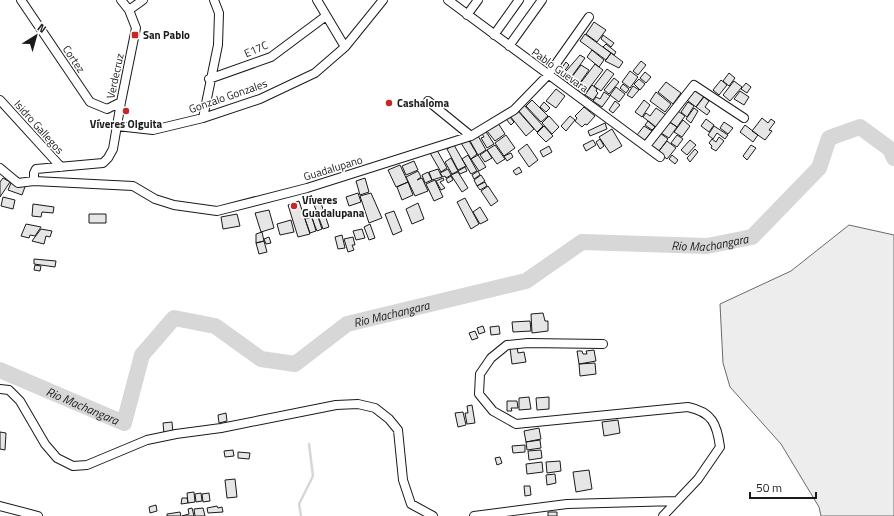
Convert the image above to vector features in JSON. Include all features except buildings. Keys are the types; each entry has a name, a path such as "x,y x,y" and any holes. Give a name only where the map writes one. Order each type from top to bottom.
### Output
{"street":[{"name":"Cortez","path":"21,0 90,102 107,109 121,102"},
{"name":"Verdecruz","path":"108,158 113,149 136,28 128,10 121,0"},
{"path":"128,10 143,0"},
{"path":"203,118 218,45 219,13 214,0"},
{"path":"317,0 345,47"},
{"name":"Gonzalo Gonzales","path":"117,126 153,130 203,118 260,99 315,73 345,47 383,0"},
{"name":"Pablo Guevara","path":"448,0 660,156"},
{"path":"468,15 478,0"},
{"path":"494,35 519,0"},
{"path":"509,46 542,0"},
{"name":"E17C","path":"210,79 271,57 326,16"},
{"name":"Guadalupano","path":"0,168 18,183 34,181 133,186 155,199 174,205 217,211 307,188 471,136 514,110 548,75 589,17"},
{"path":"646,146 694,85 744,118"},
{"name":"Isidro Gallegos","path":"0,100 61,167 103,163 108,158"},
{"path":"428,101 471,136"},
{"path":"34,181 34,173 36,169 61,167"},
{"path":"603,344 528,343 507,346 491,358 480,374 479,394 493,411 516,424 688,407 708,415 718,431 720,447 698,479 663,516"},
{"path":"0,389 9,390 20,401 45,444 57,458 73,466 86,465 147,440 176,434 221,428 336,405 358,404 375,408 389,419 398,430 402,480 411,504 433,516"},
{"path":"474,516 567,504 677,501"},
{"path":"0,506 38,516"}],"shaded area":[{"path":"849,225 894,235 894,516 821,516 819,507 781,444 730,387 723,363 720,304 791,271"}],"waterway":[{"name":"Rio Machangara","path":"0,370 124,423 142,355 174,318 215,326 261,359 295,364 347,324 526,281 582,242 707,246 752,237 819,168 829,138 860,127 890,149 894,158"},
{"path":"301,516 299,504 313,476 309,444"}],"place":[{"name":"San Pablo","path":"135,35"},
{"name":"Cashaloma","path":"389,103"},
{"name":"Víveres Olguita","path":"126,111"},
{"name":"Víveres Guadalupana","path":"294,206"}]}
